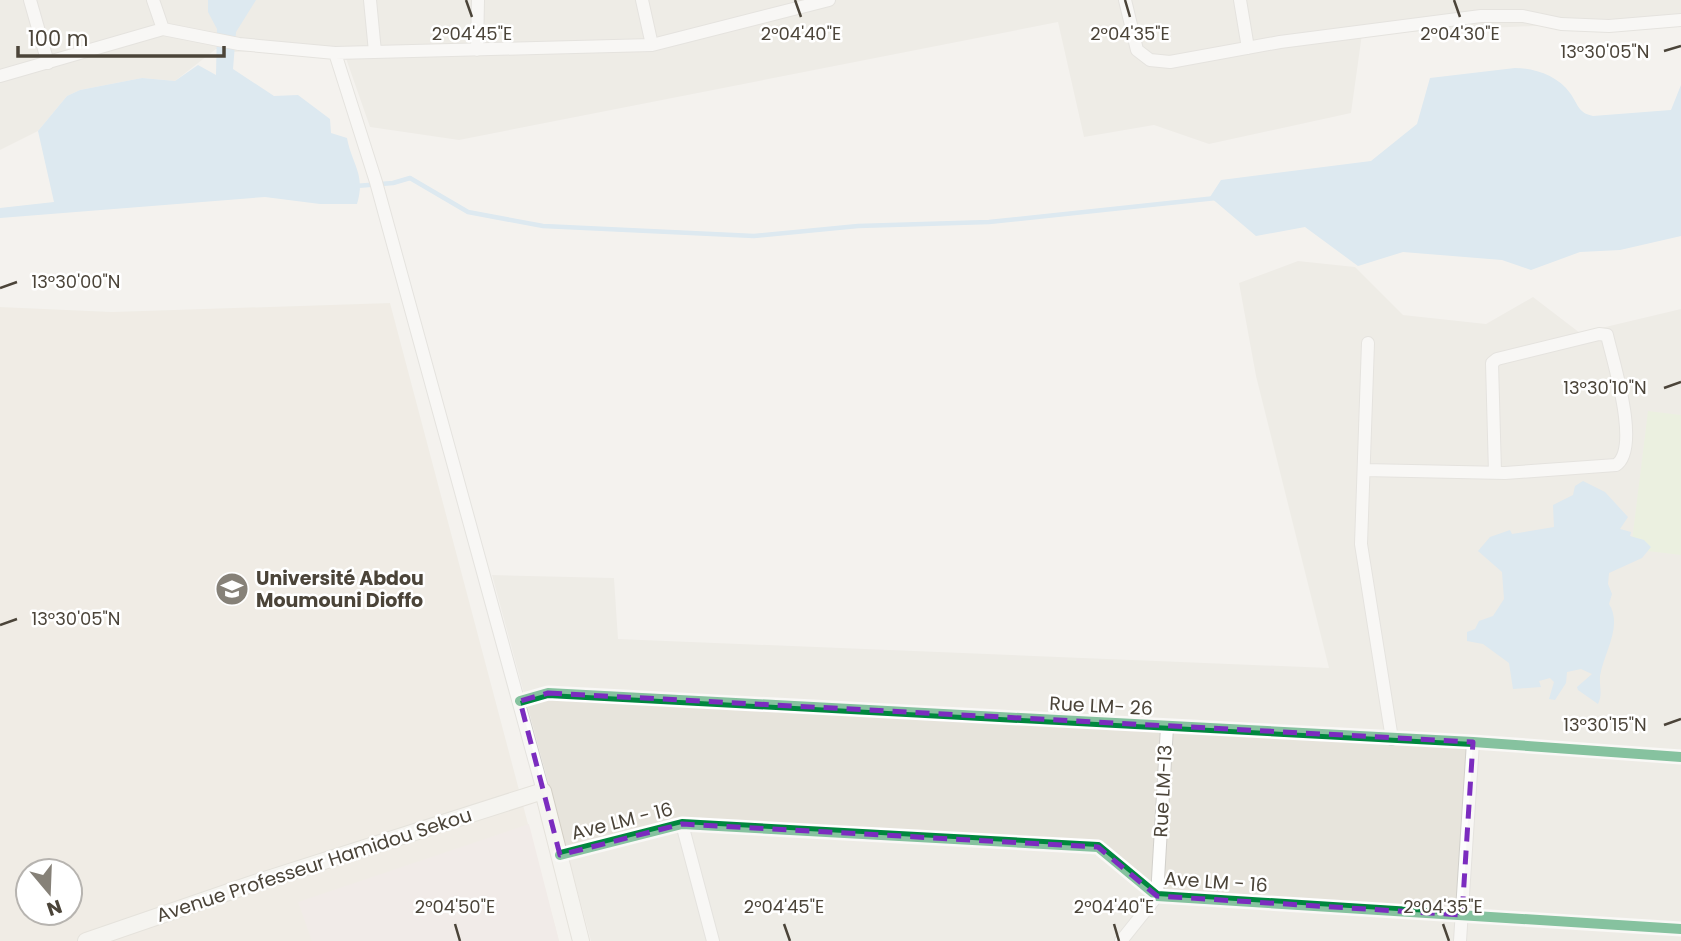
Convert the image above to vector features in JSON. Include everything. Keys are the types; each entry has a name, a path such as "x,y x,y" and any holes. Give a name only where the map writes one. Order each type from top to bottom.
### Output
{"street":[{"path":"30,0 48,63"},
{"path":"153,0 163,29"},
{"path":"370,0 375,52"},
{"path":"477,50 478,0"},
{"path":"642,0 652,45"},
{"path":"0,76 163,29 239,44 335,53 652,45 829,0"},
{"path":"1125,0 1137,50 1150,60 1170,62 1248,48 1481,16 1523,16 1561,24 1609,26 1681,20"},
{"path":"1240,0 1248,48"},
{"path":"335,53 376,182 520,701 581,941"},
{"path":"1364,470 1495,473 1610,466 1623,460 1626,417 1607,335 1599,334 1492,363 1495,473"},
{"path":"1368,343 1363,563 1392,739"},
{"name":"Rue LM- 26","path":"520,701 548,693 1473,742 1681,757"},
{"name":"Rue LM-13","path":"1157,896 1167,727"},
{"path":"1460,941 1473,742"},
{"name":"Avenue Professeur Hamidou Sekou","path":"86,941 248,885 542,791"},
{"path":"682,824 713,941"},
{"name":"Ave LM - 16","path":"560,855 682,824 1098,848 1157,896 1681,929"},
{"path":"1121,941 1157,896"}],"highlighted area":[{"path":"548,693 1473,742 1462,915 1157,896 1098,847 682,824 560,855 520,701"}],"shaded area":[{"path":"0,0 1681,0 1681,19 1362,34 1351,113 1209,144 1154,125 1084,137 1058,22 459,140 370,127 342,47 235,52 216,49 175,81 142,78 80,90 67,96 38,131 0,150"},
{"path":"1298,261 1355,267 1403,315 1486,324 1533,297 1580,333 1681,309 1681,941 591,941 492,575 614,578 618,639 1329,668 1256,376 1239,283"},
{"name":"Université Abdou Moumouni Dioffo","path":"390,303 559,941 0,941 0,307 112,312"},
{"path":"529,824 559,941 312,941 298,902"}],"green space":[{"path":"1648,411 1681,415 1681,555 1631,549"}],"water":[{"path":"208,0 256,0 236,32 233,69 274,96 298,95 330,119 331,133 347,138 359,177 357,204 320,204 265,197 0,218 0,208 54,202 38,131 67,96 80,90 142,78 175,81 198,65 216,75 217,29 208,12"},
{"path":"1515,68 1538,71 1553,78 1565,87 1581,110 1593,116 1671,110 1681,85 1681,236 1620,250 1580,252 1531,270 1502,260 1403,252 1358,266 1305,227 1256,236 1210,197 1221,180 1371,161 1417,124 1430,78"},
{"path":"1583,481 1605,492 1628,517 1620,529 1631,532 1630,536 1644,540 1651,547 1642,558 1609,573 1608,584 1612,594 1609,604 1614,621 1600,676 1601,693 1598,704 1577,687 1592,674 1581,669 1567,672 1566,683 1555,700 1549,699 1554,682 1550,678 1539,681 1541,687 1513,689 1509,663 1483,644 1467,641 1467,632 1475,629 1479,621 1493,616 1504,599 1502,572 1478,551 1490,537 1510,530 1512,534 1554,527 1553,505 1573,495 1575,486"}],"waterway":[{"path":"356,186 393,183 410,178 468,212 543,226 754,236 858,226 989,222 1216,198"}],"cycle path":[{"path":"520,701 548,693 1473,742 1681,757"},
{"path":"560,855 682,824 1098,847 1157,896 1681,929"}],"place":[{"name":"Université Abdou Moumouni Dioffo","path":"232,589"}]}
